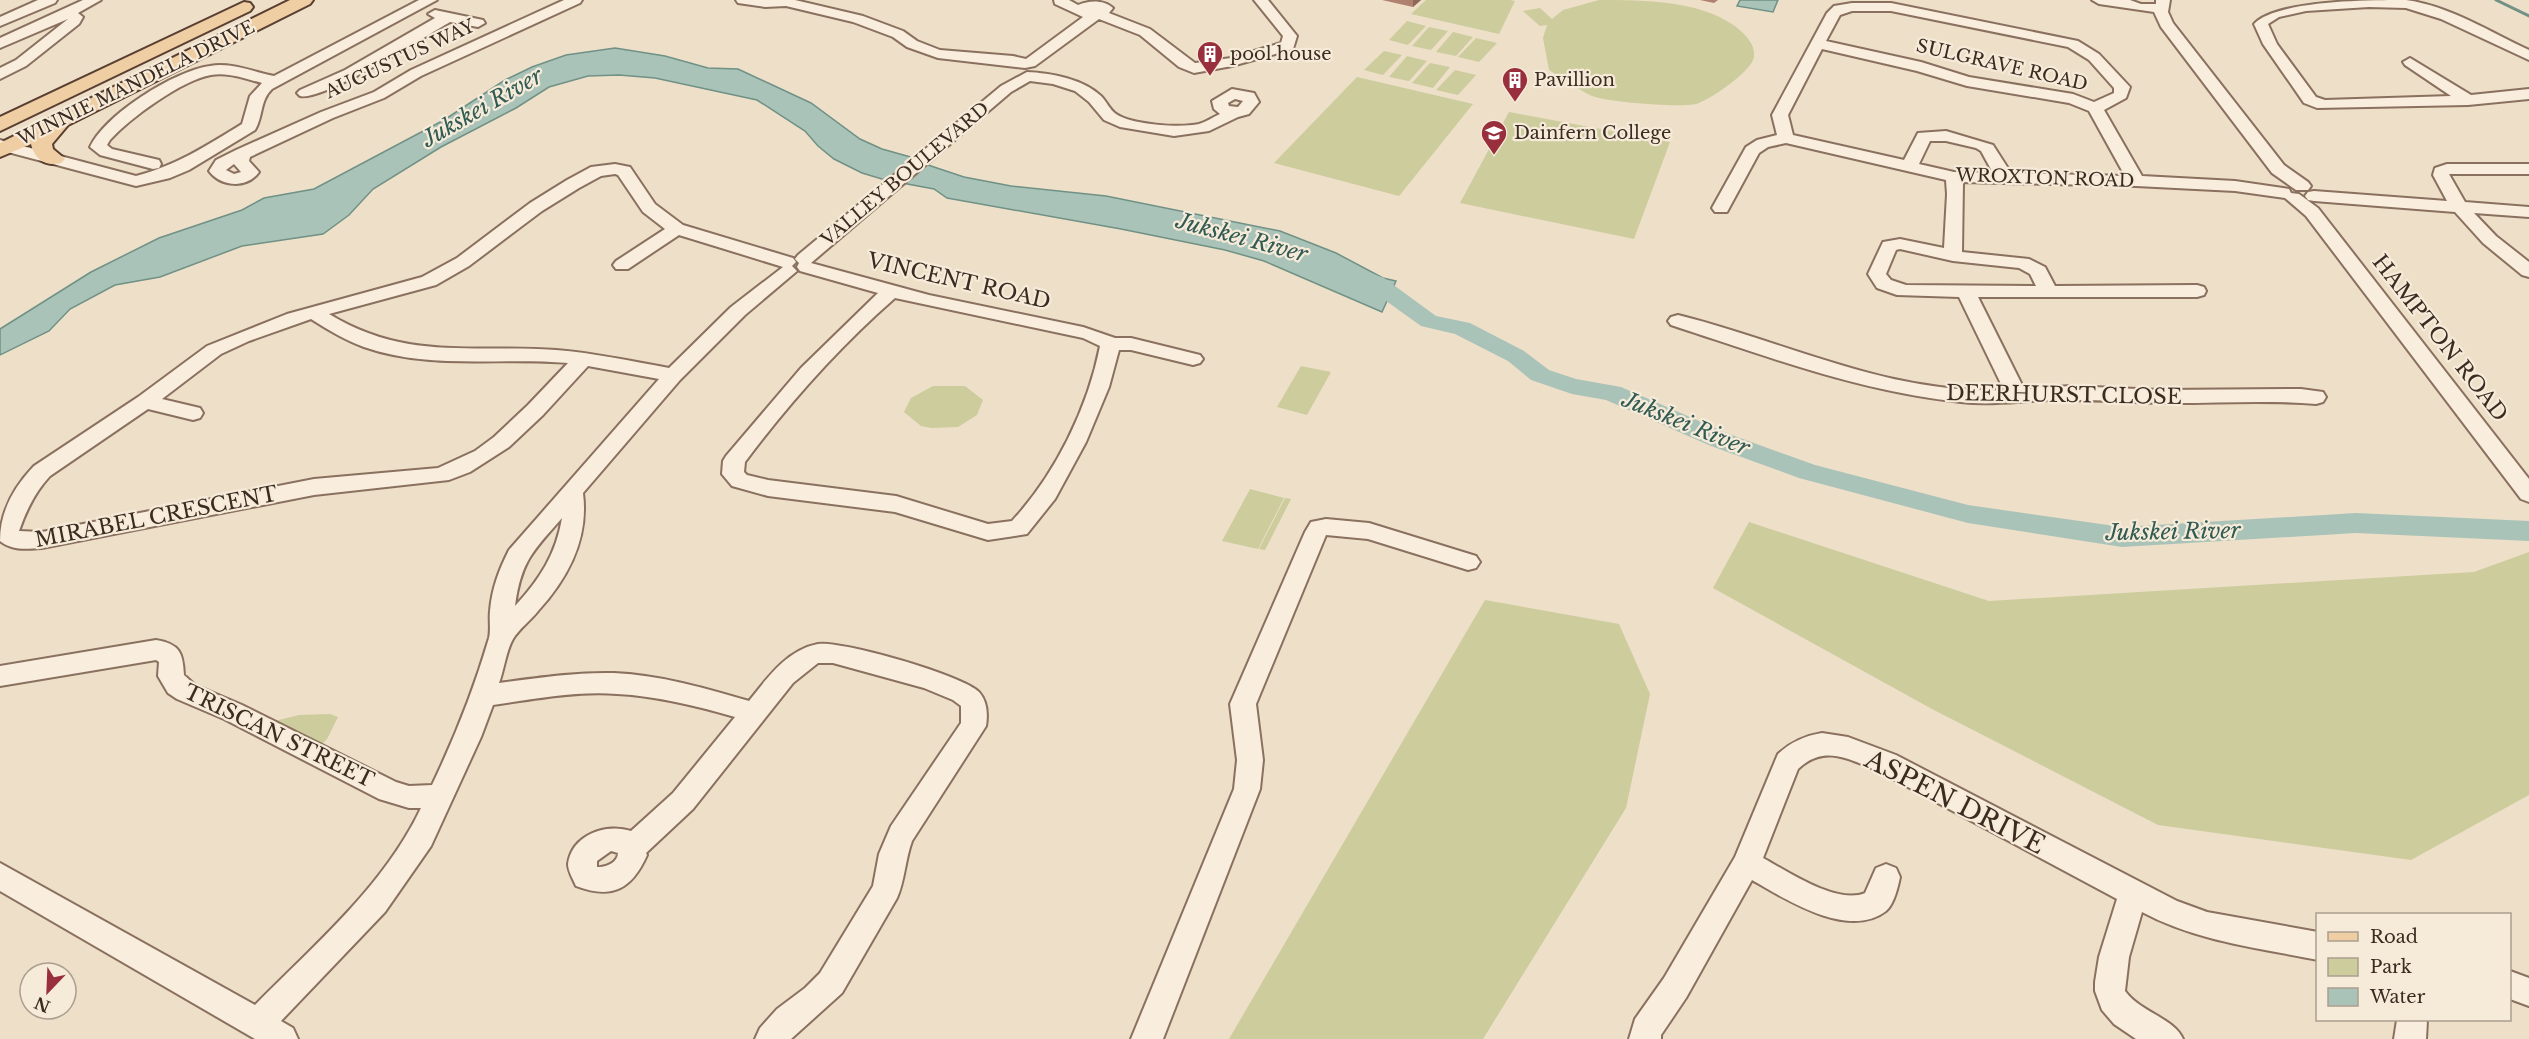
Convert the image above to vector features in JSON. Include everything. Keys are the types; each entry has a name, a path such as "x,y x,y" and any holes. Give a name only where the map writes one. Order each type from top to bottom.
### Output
{"main road":[{"name":"WINNIE MANDELA DRIVE","path":"0,124 259,0"},
{"name":"WINNIE MANDELA DRIVE","path":"2,149 304,0"},
{"path":"51,158 43,152 42,143 62,120"},
{"path":"2,149 51,158"}],"street":[{"path":"0,22 50,0"},
{"path":"0,44 94,0"},
{"path":"51,158 136,181 164,174 183,166 244,131 252,121 256,97 260,91 275,81 430,0"},
{"name":"AUGUSTUS WAY","path":"224,176 243,160 327,114 379,94 426,68 575,0"},
{"path":"743,0 765,3 789,1 867,22 938,54 1027,70 1085,91 1110,117 1137,127 1173,131 1195,130 1233,113"},
{"path":"1056,1 1094,8 1145,32 1184,64 1194,68 1232,62 1288,46 1290,36 1260,0"},
{"path":"2099,0 2152,9 2164,2"},
{"name":"HAMPTON ROAD","path":"2164,2 2161,12 2166,24 2529,494"},
{"name":"HAMPTON ROAD","path":"2128,4 2166,24"},
{"path":"2529,56 2426,9 2404,4 2342,5 2288,10 2270,15 2261,24 2270,44 2307,95 2318,104 2337,106 2468,100 2529,93"},
{"path":"1721,208 1752,150 1763,143 1786,138 1780,115 1839,9 1865,6 1892,7 2073,44 2094,57 2122,87 2121,95 2095,108"},
{"name":"VALLEY BOULEVARD","path":"270,1031 375,903 421,837 468,737 483,696 502,635 505,594 513,563 536,532 572,494 601,455 673,375 738,311 938,147 1074,30 1094,8"},
{"path":"413,9 478,23"},
{"path":"0,74 21,63 74,21 76,17 68,14"},
{"path":"304,93 350,73 448,17"},
{"name":"SULGRAVE ROAD","path":"1818,44 1921,67 1967,81 2073,99 2095,108 2136,181"},
{"path":"2410,62 2468,100"},
{"path":"153,164 106,152 98,147 98,143 104,134 147,103 206,71 228,71 275,81"},
{"path":"1910,166 1924,136 1946,136 1987,148 2005,178"},
{"name":"WROXTON ROAD","path":"1786,138 1954,177 2136,181 2235,186 2458,208 2529,212"},
{"name":"MIRABEL CRESCENT","path":"583,360 489,451 454,471 431,476 314,487 42,540 16,541 7,534 31,483 42,471 145,402 214,350 268,326 366,297 429,282 463,262 543,202 597,171 615,169 624,171 649,208 677,229"},
{"path":"2529,169 2443,171 2441,175 2458,208 2485,236 2529,271"},
{"path":"1953,256 1956,194 1954,177"},
{"path":"622,265 677,229"},
{"name":"VINCENT ROAD","path":"677,229 891,292 1193,359"},
{"path":"2048,292 2038,271 2023,263 1953,256 1895,244 1889,246 1885,252 1877,274 1884,284 1895,289 1966,292 2048,292 2198,291"},
{"path":"891,292 834,344 747,444 734,461 732,470 740,481 792,491 896,504 988,532 1019,528 1036,509 1086,421 1097,397 1106,341"},
{"path":"1966,292 2018,397"},
{"path":"314,313 361,341 391,349 422,354 535,355 583,360 673,375"},
{"name":"DEERHURST CLOSE","path":"1678,321 1892,387 1963,396 2018,397 2052,393 2194,396 2263,393 2316,397"},
{"path":"145,402 193,413"},
{"name":"VALLEY BOULEVARD","path":"502,635 544,588 564,557 571,542 573,529 575,513 572,494"},
{"path":"1147,1039 1247,789 1250,760 1243,704 1316,532 1319,528 1326,527 1369,531 1468,562"},
{"name":"TRISCAN STREET","path":"0,676 110,657 163,651 171,658 171,676 177,686 186,692 233,712 389,791 409,797 440,796"},
{"path":"632,848 683,801 753,712 803,658 830,652 945,686 972,700 975,713 973,726 901,835 893,854 886,889 836,974 816,998 788,1019 771,1039"},
{"path":"483,696 540,688 598,684 635,685 697,697 753,712"},
{"name":"ASPEN DRIVE","path":"1645,1039 1646,1030 1675,988 1747,862 1787,762 1796,752 1809,745 1825,744 1847,749 1887,763 2168,911 2207,925 2316,946"},
{"path":"1747,862 1827,904 1845,908 1858,908 1876,902 1886,877"},
{"path":"0,876 270,1031"},
{"path":"2133,894 2115,957 2110,992 2129,1016 2167,1039"},
{"path":"2511,985 2529,992"},
{"path":"2410,1039 2412,1021"}],"green space":[{"path":"1426,0 1515,1 1499,34 1411,14"},
{"path":"1599,0 1636,0 1675,4 1712,14 1728,21 1747,37 1753,49 1752,62 1730,84 1696,104 1644,104 1592,96 1549,70 1543,38 1547,25 1540,26 1523,11 1540,8 1552,19 1563,10"},
{"path":"1407,21 1426,26 1408,45 1389,40"},
{"path":"1429,27 1448,31 1431,50 1412,46"},
{"path":"1453,32 1473,37 1456,56 1436,52"},
{"path":"1476,38 1497,43 1479,62 1458,57"},
{"path":"1384,51 1402,55 1383,75 1364,70"},
{"path":"1407,56 1427,61 1409,81 1389,77"},
{"path":"1430,63 1450,67 1433,88 1412,83"},
{"path":"1455,70 1476,75 1458,95 1436,90"},
{"path":"1357,77 1473,104 1399,196 1274,163"},
{"path":"1509,112 1670,142 1634,239 1460,203"},
{"path":"1301,366 1331,372 1307,415 1277,407"},
{"path":"933,386 965,386 983,400 977,415 958,427 921,426 904,412 911,398"},
{"path":"1250,489 1284,498 1258,549 1222,541"},
{"path":"1285,498 1291,499 1265,550 1259,549"},
{"path":"1749,522 1989,601 2474,572 2529,552 2529,795 2411,860 2158,825 1932,709 1713,588"},
{"path":"1485,600 1619,624 1650,694 1626,808 1483,1039 1229,1039"},
{"path":"330,714 338,717 327,739 309,758 271,722 299,715"}],"water":[{"path":"1740,0 1778,0 1773,12 1737,6"},
{"path":"615,48 665,56 708,68 738,69 811,103 860,139 882,149 914,158 895,183 862,173 834,159 805,131 757,100 655,78 619,75 588,76 549,87 516,108 441,147 373,189 349,215 323,234 242,246 160,277 115,285 70,309 49,331 0,355 0,329 91,272 159,238 242,210 264,198 314,189 444,120 505,80 532,67 566,55"},
{"path":"925,164 964,177 1011,186 1106,196 1280,231 1336,253 1383,278 1396,281 1382,312 1264,261 1225,250 947,198 934,189 902,183"}],"waterway":[{"path":"2496,0 2529,16"},
{"name":"Jukskei River","path":"1360,276 1376,283 1429,321 1462,328 1516,356 1540,375 1572,386 1612,393 1720,440 1808,472 1968,514 2122,537 2356,523 2529,531"}],"place":[{"name":"pool house","path":"1210,77"},
{"name":"Pavillion","path":"1515,103"},
{"name":"Dainfern College","path":"1494,156"}]}
